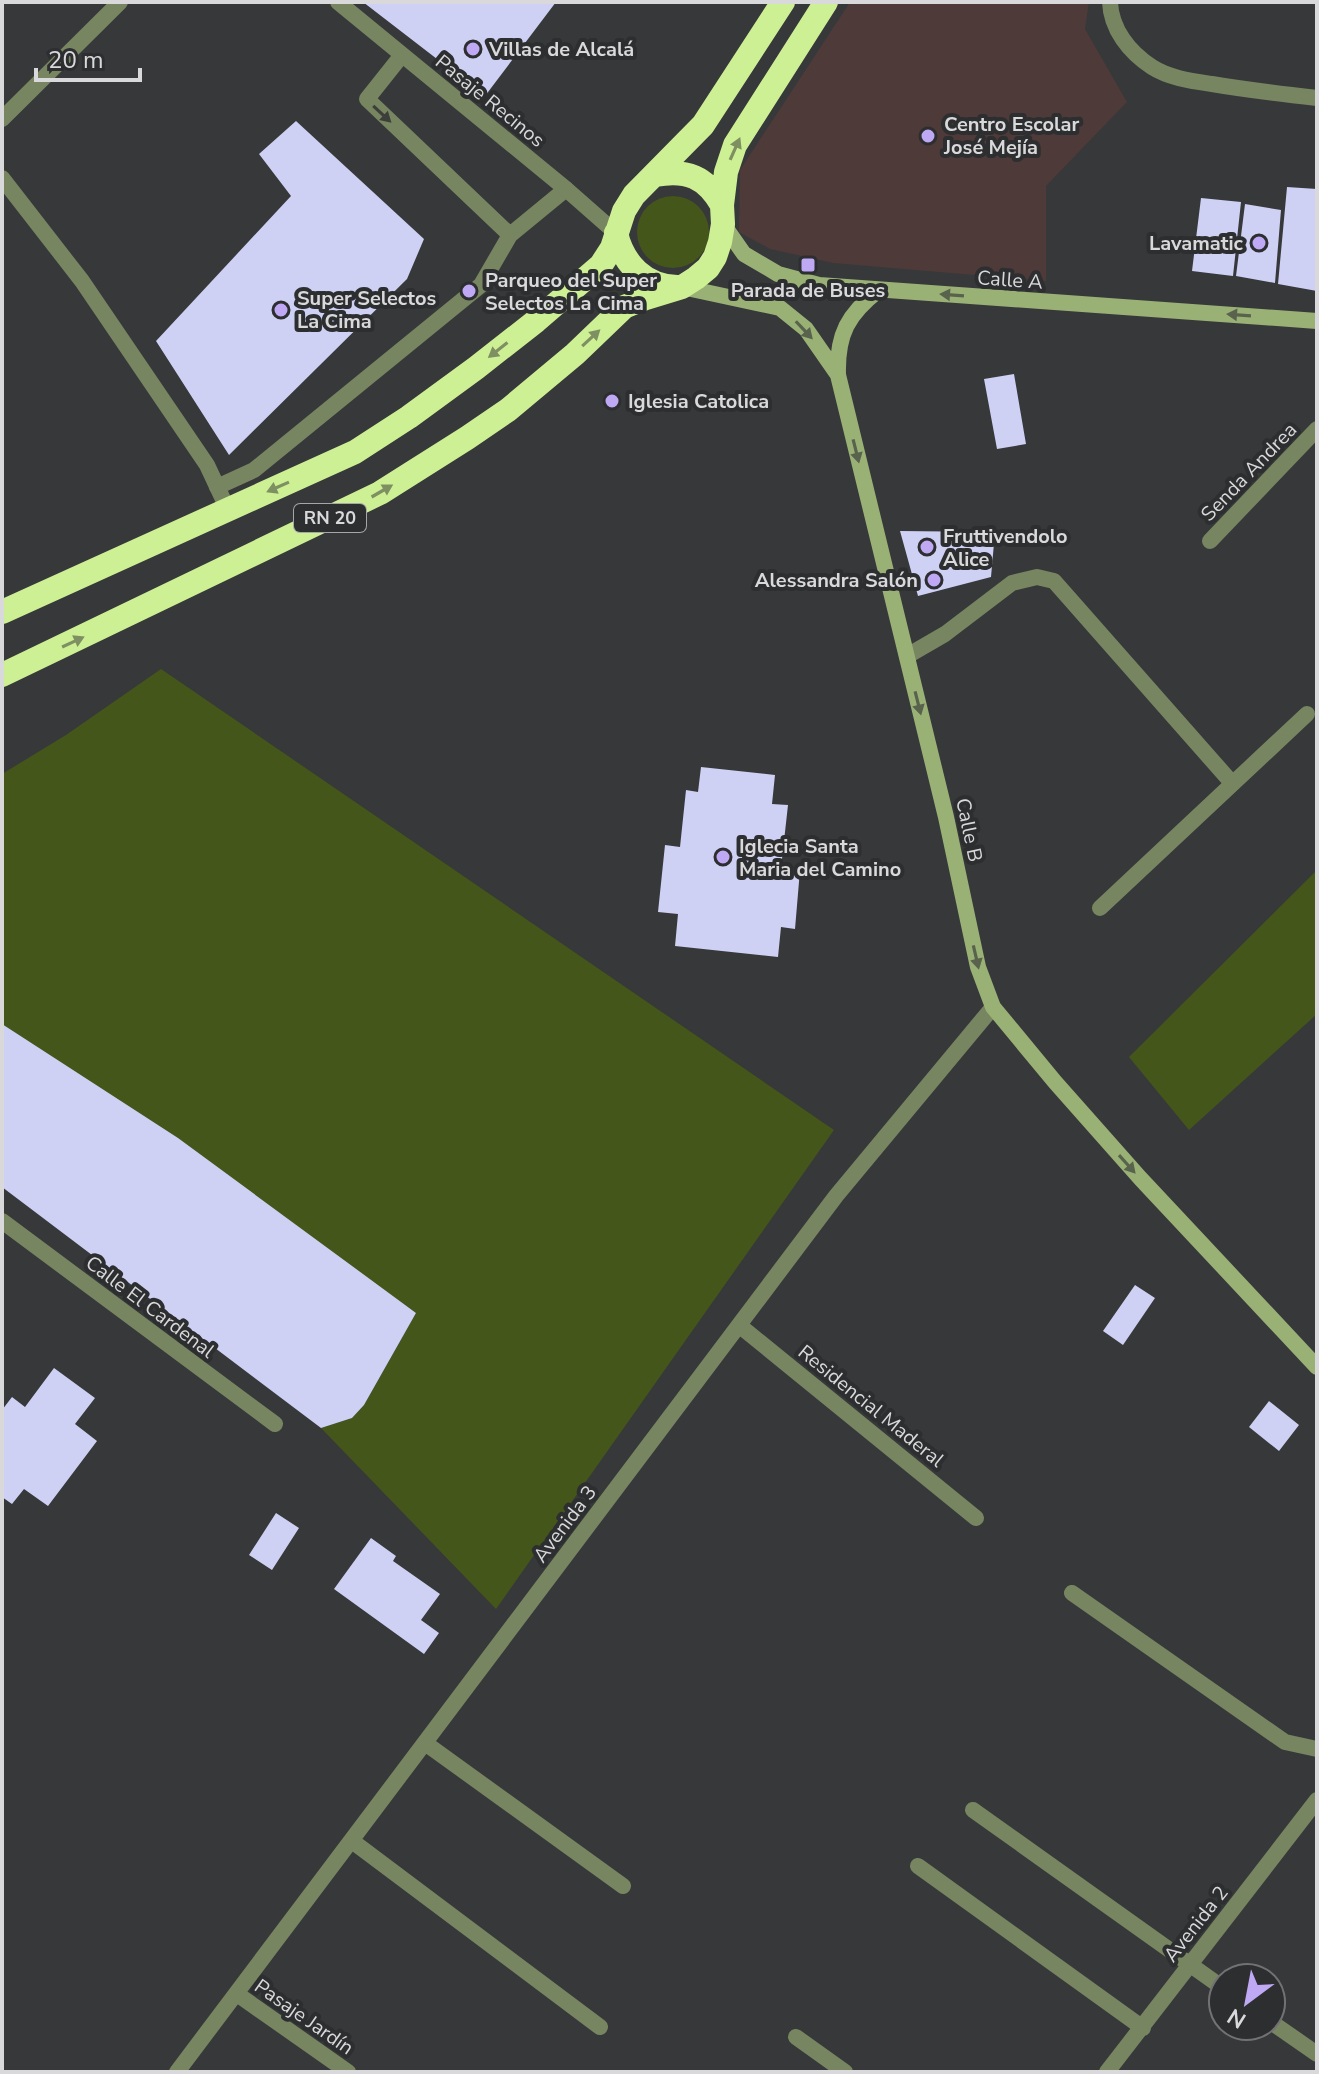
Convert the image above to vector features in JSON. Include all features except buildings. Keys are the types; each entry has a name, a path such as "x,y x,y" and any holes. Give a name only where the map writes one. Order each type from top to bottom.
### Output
{"highway":[{"name":"RN 20","path":"2,612 355,452 409,417 536,321 601,265 612,248 624,211 634,195 703,125 783,2"},
{"name":"RN 20","path":"2,675 380,493 508,410 575,354 624,307 682,287 708,268 720,242 726,172 735,145 826,2"},
{"path":"655,175 671,172 702,180 714,191 723,214"},
{"path":"616,233 622,253 642,276 661,285 682,287"}],"street":[{"path":"2,119 120,2"},
{"name":"Pasaje Recinos","path":"338,2 616,233"},
{"path":"1110,2 1112,22 1121,37 1153,69 1176,78 1317,98"},
{"path":"402,55 367,99 510,235"},
{"path":"2,178 82,281 207,465 228,510"},
{"path":"217,487 254,470 481,285 510,235 566,189"},
{"name":"Calle A","path":"723,214 744,254 778,274 819,285 1317,321"},
{"name":"Calle B","path":"682,287 780,308 806,329 838,375 946,817 978,967 993,1007 1140,1178 1317,1367"},
{"path":"838,375 837,355 841,335 863,302 879,290"},
{"name":"Senda Andrea","path":"1210,541 1317,429"},
{"path":"907,656 945,634 1012,583 1037,577 1054,581 1232,783"},
{"path":"1100,908 1307,714"},
{"name":"Avenida 3","path":"177,2072 836,1196 993,1007"},
{"name":"Calle El Cardenal","path":"2,1221 275,1424"},
{"name":"Residencial Maderal","path":"740,1326 976,1518"},
{"path":"1072,1593 1285,1742 1317,1749"},
{"path":"425,1743 623,1886"},
{"name":"Avenida 2","path":"1107,2072 1317,1800"},
{"path":"973,1810 1207,1977"},
{"path":"352,1841 600,2027"},
{"path":"918,1866 1143,2028"},
{"name":"Pasaje Jardín","path":"237,1994 348,2072"},
{"path":"1287,2033 1317,2054"},
{"path":"796,2037 845,2072"}],"shaded area":[{"name":"Centro Escolar José Mejía","path":"850,2 1089,2 1085,29 1127,102 1046,186 1046,281 833,263 770,249 739,232 740,170"}],"green space":[{"path":"673,196 693,202 703,212 709,232 703,252 693,262 673,268 653,262 643,252 637,232 643,212 653,202"},
{"path":"161,669 834,1130 496,1609 321,1428 352,1418 364,1405 416,1313 2,1024 2,774 66,735"},
{"path":"1317,870 1317,1014 1189,1130 1129,1057"}],"place":[{"name":"Villas de Alcalá","path":"473,49"},
{"name":"Centro Escolar José Mejía","path":"928,136"},
{"name":"Lavamatic","path":"1259,243"},
{"name":"Parada de Buses","path":"808,265"},
{"name":"Parqueo del Super Selectos La Cima","path":"469,291"},
{"name":"Super Selectos La Cima","path":"281,310"},
{"name":"Iglesia Catolica","path":"612,401"},
{"name":"Fruttivendolo Alice","path":"927,547"},
{"name":"Alessandra Salón","path":"934,580"},
{"name":"Iglecia Santa Maria del Camino","path":"723,857"}]}
